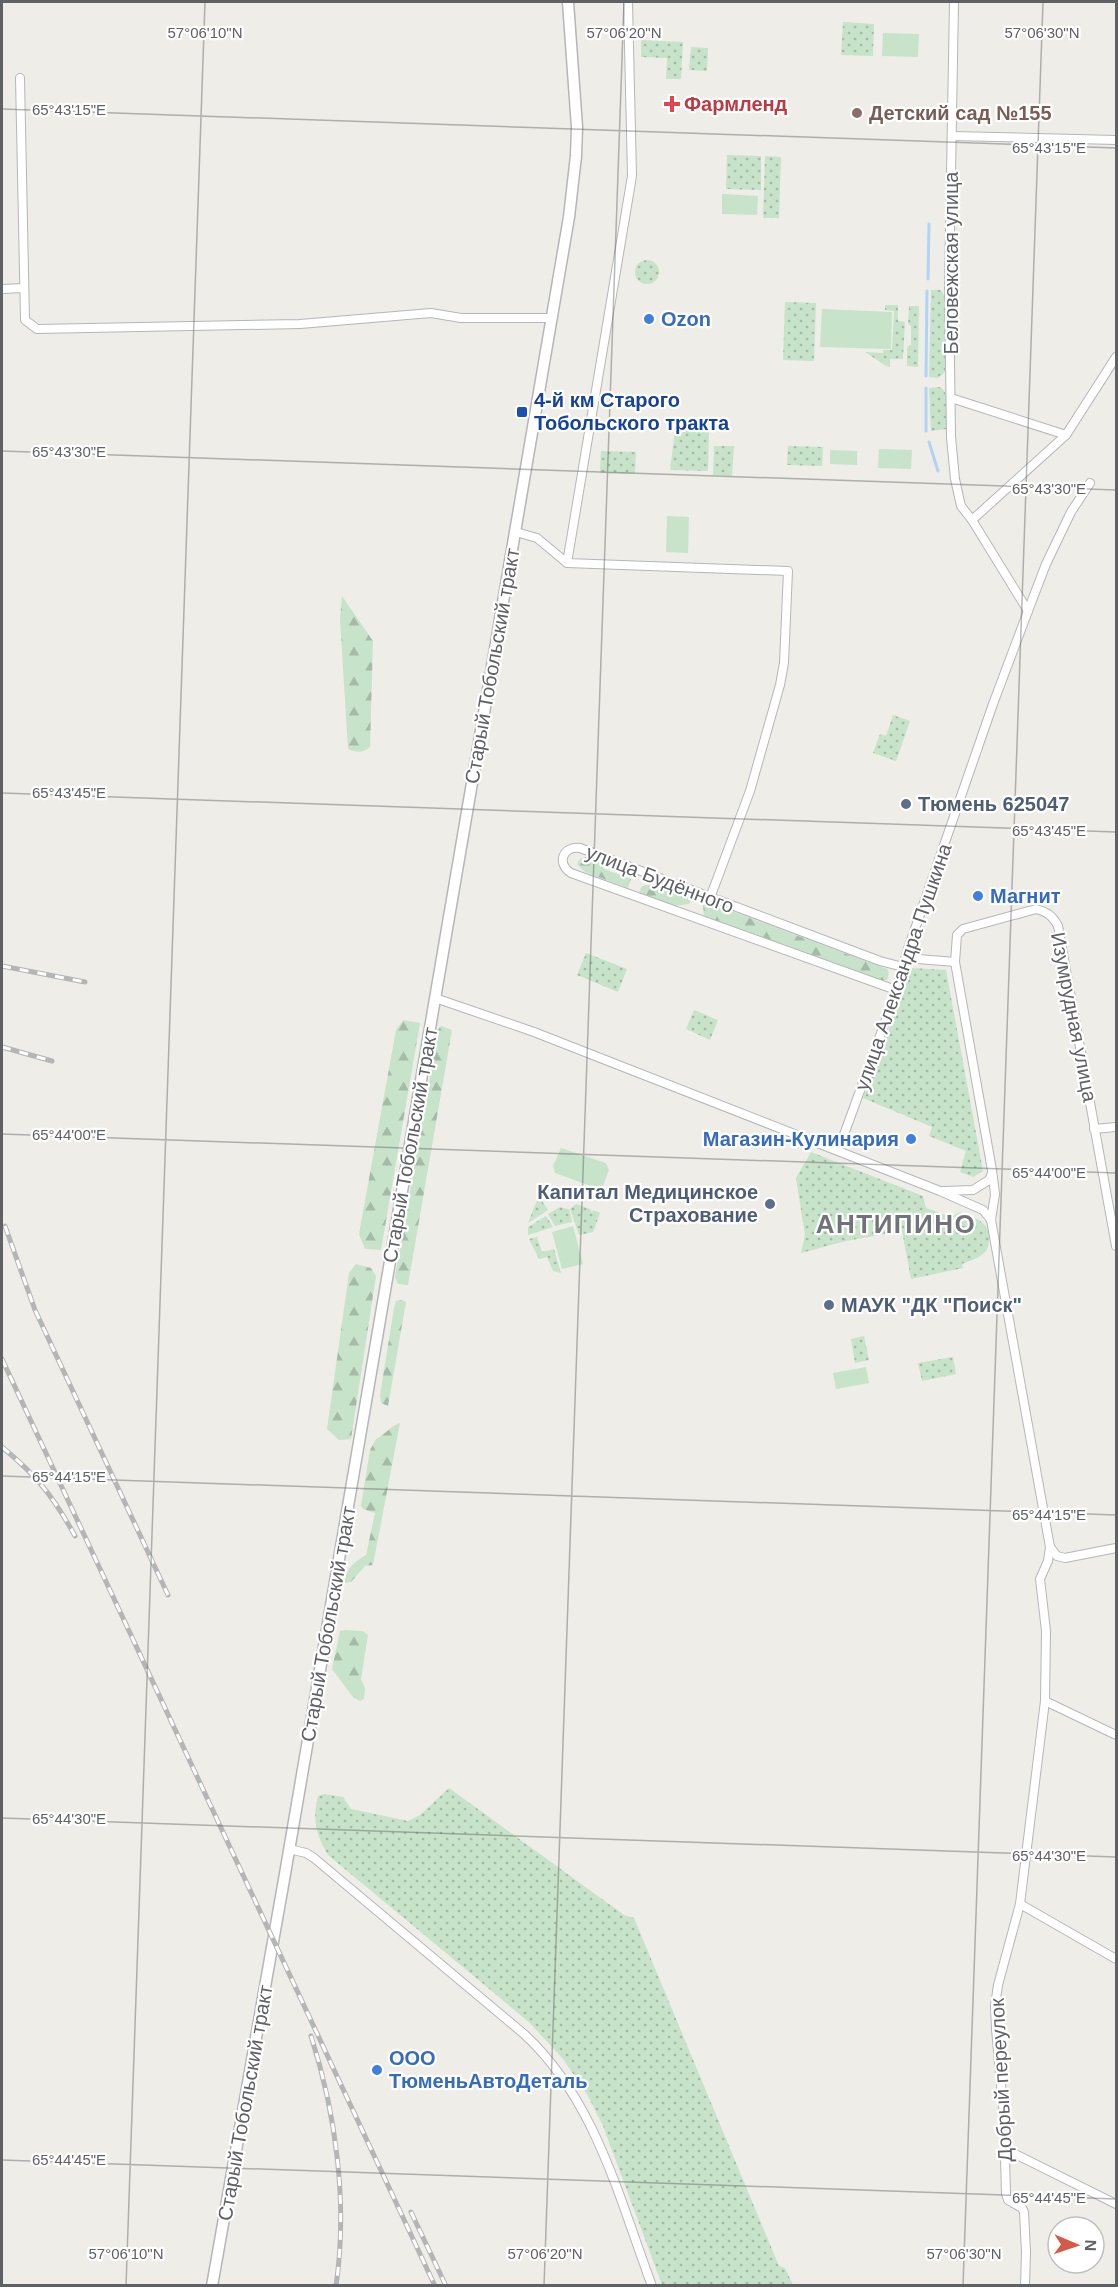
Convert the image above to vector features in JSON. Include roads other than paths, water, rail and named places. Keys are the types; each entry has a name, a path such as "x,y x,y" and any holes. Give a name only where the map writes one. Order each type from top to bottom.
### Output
{"street":[{"name":"Старый Тобольский тракт","path":"212,2286 290,1849 569,217 576,156 576,105 568,2"},
{"path":"567,563 633,176 628,2"},
{"name":"Беловежская улица","path":"954,2 949,286 951,437 955,479 961,506 1028,611"},
{"path":"20,78 25,320 37,329 300,324 431,313 461,318 551,318"},
{"path":"952,136 1116,140"},
{"path":"2,289 24,288"},
{"path":"972,520 1066,435 1116,357"},
{"path":"951,398 1066,435"},
{"name":"улица Александра Пушкина","path":"838,1151 896,990 993,704 1028,611 1046,564 1071,512 1090,483"},
{"path":"516,532 537,538 567,563 788,571 780,685 750,791 710,898"},
{"name":"улица Будённого","path":"896,990 571,873 562,863 563,856 573,847 580,848 880,961 955,962"},
{"name":"Изумрудная улица","path":"955,962 957,935 963,928 1036,909 1053,916 1058,926 1116,1246"},
{"path":"955,962 993,1170 995,1194 991,1220 1050,1547 1057,1556 1065,1558 1116,1548"},
{"path":"435,998 526,1028 940,1191 983,1210 991,1220"},
{"path":"1094,1128 1116,1126"},
{"path":"940,1191 973,1190 989,1180 993,1170"},
{"name":"Добрый переулок","path":"1025,2286 1024,2212 1022,2208 1008,2200 1006,2194 1005,2157 1007,2150 995,2006 998,1985 1020,1904 1045,1701 1046,1631 1040,1579 1048,1561 1050,1547"},
{"path":"1045,1701 1116,1735"},
{"path":"290,1849 306,1853 314,1858 524,2034 554,2064 576,2099 599,2145 652,2286"},
{"path":"1020,1904 1116,1959"},
{"path":"1007,2150 1116,2204"}],"waterway":[{"path":"928,279 929,224"},
{"path":"926,376 927,291"},
{"path":"926,388 926,431"},
{"path":"929,442 938,471"}],"railway":[{"path":"2,966 85,982"},
{"path":"2,1047 52,1061"},
{"path":"5,1226 35,1310 168,1595"},
{"path":"2,1359 435,2286"},
{"path":"2,1447 43,1487 75,1536"},
{"path":"311,2036 327,2096 337,2159 341,2223 336,2286"},
{"path":"411,2212 446,2286"}],"place":[{"name":"Фармленд","path":"672,104"},
{"name":"Детский сад №155","path":"857,113"},
{"name":"Ozon","path":"649,319"},
{"name":"4-й км Старого Тобольского тракта","path":"522,412"},
{"name":"Тюмень 625047","path":"906,804"},
{"name":"Магнит","path":"978,896"},
{"name":"Магазин-Кулинария","path":"911,1139"},
{"name":"Капитал Медицинское Страхование","path":"770,1204"},
{"name":"МАУК \"ДК \"Поиск\"","path":"829,1305"},
{"name":"ООО ТюменьАвтоДеталь","path":"377,2070"}],"district":[{"name":"АНТИПИНО","path":"896,1224"}]}
